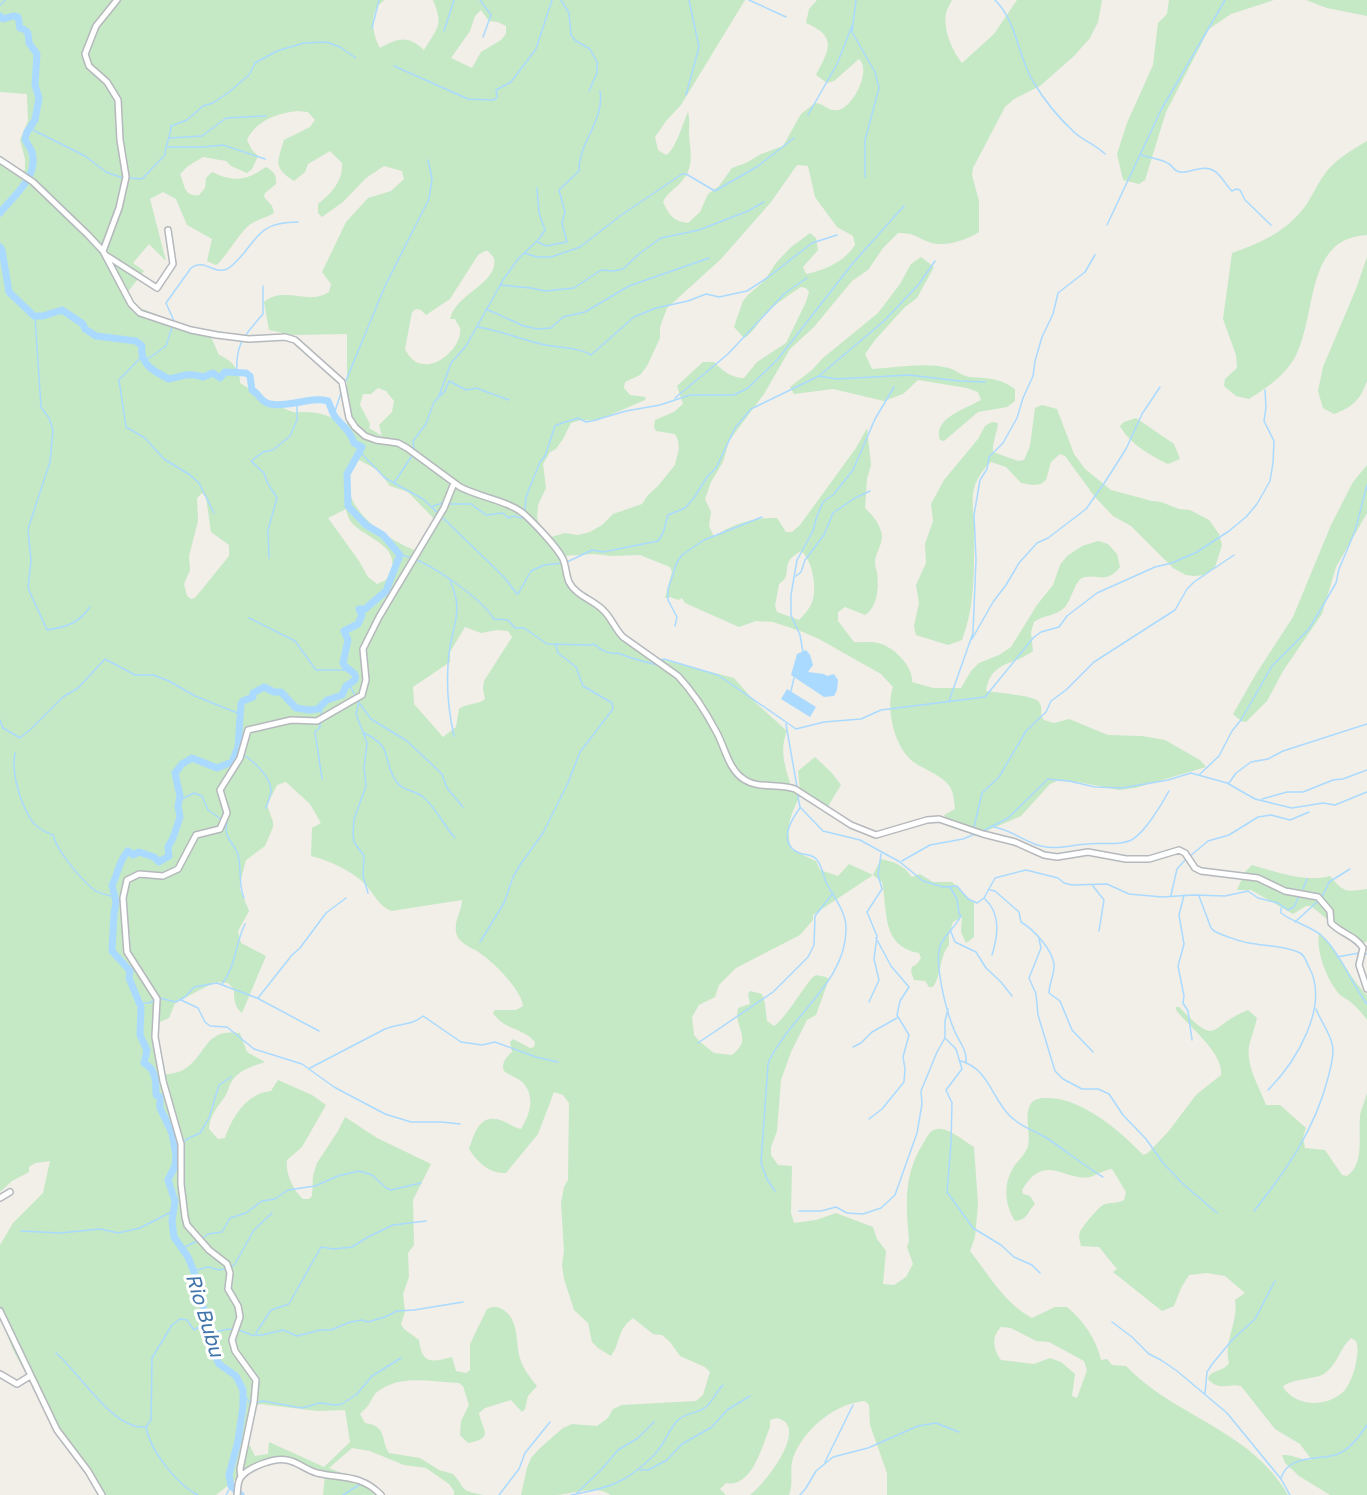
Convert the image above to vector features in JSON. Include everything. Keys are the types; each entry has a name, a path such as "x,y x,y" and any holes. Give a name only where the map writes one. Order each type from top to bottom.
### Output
{"street":[{"path":"117,0 96,26 85,54 89,66 112,88 117,100 126,177 119,208 104,253 131,304 140,313 191,330 217,335 249,339 285,337 295,340 342,382 349,418 354,427 365,436 376,441 398,443 471,494 523,513 557,549 564,561 569,581 575,590 603,609 615,630 623,637 686,684 716,732 736,773 746,781 795,789 852,825 876,835 927,820 939,819 1015,842 1044,855 1057,857 1088,852 1126,859 1149,859 1179,850 1185,853 1194,868 1201,871 1258,878 1285,891 1318,897 1330,911 1331,923 1359,941 1363,948 1359,965 1367,989"},
{"path":"0,160 33,182 104,253 157,288 174,264 168,230"},
{"path":"237,1495 256,1380 235,1351 232,1340 240,1317 238,1306 228,1289 230,1273 227,1264 209,1250 187,1224 184,1217 181,1144 163,1081 155,1037 156,999 127,952 123,898 127,880 138,874 163,876 178,869 196,835 220,829 227,813 220,790 240,758 248,730 291,720 316,721 362,695 366,680 363,649 379,617 444,508 454,483"},
{"path":"0,1198 10,1192"},
{"path":"1,1315 57,1430 88,1471 102,1495"},
{"path":"0,1374 17,1384 30,1376"},
{"path":"241,1477 272,1460 282,1459 296,1462 314,1472 342,1475 359,1480 381,1495"}],"green space":[{"path":"0,0 385,0 376,9 373,22 380,48 398,40 408,40 424,50 438,26 438,16 433,0 745,0 681,105 655,137 658,150 666,155 676,143 688,112 690,166 682,181 663,202 672,217 688,223 700,212 708,194 719,186 732,168 783,146 801,114 815,103 831,110 838,110 844,108 855,96 863,71 859,59 834,81 827,83 816,75 828,45 823,34 806,23 809,9 817,0 952,0 945,19 947,33 962,63 994,34 1017,0 1102,0 1098,22 1090,38 1074,56 1040,86 1014,99 1005,107 973,168 972,175 979,201 979,232 948,244 935,244 912,235 898,233 883,248 868,270 852,281 814,327 790,349 764,394 729,441 723,462 711,482 705,499 711,512 709,526 714,537 736,525 769,518 777,518 786,532 792,532 800,525 856,448 867,428 871,465 867,479 865,508 880,527 882,535 875,563 878,590 873,607 865,615 845,607 838,612 838,621 854,642 875,642 890,648 910,670 912,682 933,688 961,688 971,671 979,663 1011,647 1037,605 1053,585 1060,565 1067,556 1082,546 1098,541 1108,544 1117,554 1120,567 1107,577 1091,576 1081,579 1064,608 1034,622 1031,632 1033,651 998,669 989,681 986,691 1035,700 1040,704 1041,716 1044,720 1054,723 1069,719 1108,735 1142,736 1165,740 1200,760 1206,767 1135,788 1119,790 1078,782 1057,781 1050,784 1021,816 975,836 947,820 944,815 955,809 953,793 946,782 915,763 902,749 891,717 893,687 881,674 803,632 773,622 756,621 739,627 685,603 682,598 678,600 665,598 672,572 670,567 640,555 562,556 569,578 573,583 611,613 617,631 648,656 734,678 756,703 787,731 783,752 791,786 800,791 798,771 815,757 831,772 841,785 827,808 801,794 797,801 789,828 792,850 816,861 820,870 838,876 849,864 873,875 813,915 813,920 800,935 736,968 719,985 715,997 699,1005 692,1017 694,1035 700,1042 714,1053 732,1055 742,1043 738,1008 750,1004 748,994 750,991 762,994 767,1021 774,1026 812,978 816,975 829,979 816,1015 807,1020 791,1052 781,1080 777,1131 771,1147 771,1155 778,1165 792,1166 791,1213 794,1223 816,1220 836,1213 873,1227 877,1239 886,1251 883,1284 894,1285 906,1277 913,1264 907,1247 909,1241 908,1190 912,1166 931,1132 941,1129 951,1132 974,1147 978,1204 975,1237 970,1251 1005,1297 1032,1318 1055,1307 1067,1307 1088,1331 1101,1360 1107,1359 1112,1365 1126,1366 1167,1399 1254,1454 1288,1495 887,1495 887,1473 870,1425 869,1405 865,1401 842,1407 812,1428 793,1458 789,1495 750,1495 774,1468 787,1443 789,1432 786,1423 777,1418 770,1420 770,1427 755,1464 749,1472 743,1479 735,1483 726,1483 720,1489 726,1495 611,1495 591,1490 555,1495 521,1495 531,1458 563,1428 572,1424 597,1426 608,1418 613,1409 622,1405 696,1401 703,1395 710,1372 705,1367 680,1356 662,1335 653,1334 633,1318 621,1332 611,1356 592,1342 588,1323 574,1310 562,1265 564,1251 561,1203 568,1180 569,1103 563,1095 554,1092 538,1134 506,1173 495,1172 484,1166 469,1149 476,1130 484,1121 495,1119 521,1129 529,1113 528,1090 522,1082 504,1071 503,1066 506,1058 512,1052 510,1042 513,1039 530,1048 534,1047 535,1042 503,1023 493,1013 495,1010 516,1010 523,1006 521,999 506,977 492,963 457,936 456,924 462,900 391,911 383,906 365,884 347,870 311,856 312,828 321,823 310,804 286,782 277,785 267,805 273,827 265,846 246,860 241,879 240,889 249,911 238,931 241,943 266,956 242,1013 234,999 234,989 228,983 215,982 175,1003 169,1018 153,1025 160,1075 183,1070 212,1039 219,1035 240,1033 247,1052 265,1062 242,1071 231,1083 210,1124 209,1129 218,1139 225,1138 236,1114 248,1101 271,1091 278,1080 312,1095 326,1105 302,1147 287,1160 290,1181 303,1199 309,1199 312,1196 313,1176 317,1163 345,1117 377,1138 431,1164 413,1200 414,1245 408,1253 409,1277 403,1294 405,1312 401,1324 419,1340 425,1358 439,1360 452,1357 456,1371 466,1373 470,1370 470,1344 487,1309 500,1308 511,1317 516,1330 521,1362 537,1386 528,1396 522,1412 511,1400 485,1408 479,1413 485,1432 484,1436 482,1439 468,1443 460,1435 461,1421 469,1405 463,1386 459,1383 416,1380 386,1386 374,1395 360,1414 365,1423 380,1430 389,1453 420,1458 439,1470 453,1474 467,1491 484,1495 454,1495 449,1484 426,1468 404,1465 370,1451 352,1448 329,1468 364,1482 383,1495 323,1495 325,1477 273,1458 249,1469 216,1495 100,1495 72,1451 69,1453 13,1350 0,1316 0,1245 13,1223 43,1193 50,1161 35,1163 29,1167 29,1172 12,1181 0,1192 0,162 17,176 25,170 25,159 20,140 28,121 27,94 0,92","holes":["481,10 489,21 506,26 506,34 501,40 481,52 472,68 451,58 470,31 475,16","308,112 315,120 310,127 284,140 278,163 282,172 294,181 305,172 308,164 330,151 342,163 341,175 336,186 318,204 318,213 322,217 343,202 366,178 384,166 402,171 404,179 391,191 368,198 346,222 322,272 331,284 329,292 313,297 279,295 264,302 269,330 292,335 347,334 347,428 337,420 321,414 292,412 240,383 237,369 231,362 219,355 210,335 135,306 127,293 144,271 133,263 149,244 166,261 150,199 163,192 176,199 187,225 212,239 207,261 216,265 248,226 274,213 272,206 264,197 265,193 276,184 276,178 273,172 266,167 253,175 234,179 212,172 206,178 205,188 199,195 188,192 180,174 203,157 226,161 231,166 247,173 252,169 258,156 247,140 251,133 268,119 283,114","797,165 808,166 815,197 837,227 853,236 855,245 851,251 834,264 806,274 803,267 818,250 816,238 810,233 790,248 764,281 743,301 734,327 744,338 778,303 801,287 806,288 809,292 806,302 786,343 757,362 744,378 735,377 714,362 703,362 677,386 683,404 674,412 655,420 656,431 675,434 679,449 675,465 658,486 642,504 613,514 602,525 590,532 578,535 565,533 551,537 538,522 537,517 538,505 546,488 543,464 550,452 556,449 563,439 571,423 581,420 596,421 645,400 646,397 630,395 624,388 625,382 640,375 647,366 660,338 660,327 667,308 721,259 771,202","488,251 494,258 494,267 490,275 460,302 450,319 455,319 460,328 455,345 449,353 431,364 421,364 412,359 405,349 412,312 416,309 421,310 426,315 450,299 478,255","378,388 386,391 394,401 392,412 379,425 382,436 369,428 370,424 360,405 363,394 371,394","354,457 379,471 390,486 408,492 438,523 419,552 405,546 376,527 363,516 348,488 348,473","202,493 206,497 211,532 229,545 229,556 195,598 191,599 187,596 184,584 190,570 189,556 198,521 197,498","346,509 351,522 384,546 392,558 392,568 386,580 377,584 368,577 328,518","801,551 809,561 813,576 813,599 810,607 799,620 777,612 775,606 779,584 786,576 790,560","465,627 481,633 497,630 508,631 512,637 484,681 485,699 459,709 456,727 443,737 414,704 413,687 450,662 450,652","1001,1327 1011,1328 1036,1341 1049,1342 1084,1361 1087,1370 1077,1398 1072,1396 1075,1374 1061,1362 1050,1358 1034,1364 1001,1360 996,1352 994,1339","259,1404 318,1411 345,1410 350,1442 324,1467 269,1442 268,1454 255,1456 248,1442 251,1421 256,1406"]},
{"path":"1169,0 1274,0 1231,14 1209,29 1166,112 1145,180 1139,184 1123,180 1117,154 1127,123 1153,65 1158,23 1167,14"},
{"path":"1306,0 1367,0 1367,16 1327,8"},
{"path":"1367,141 1367,235 1346,239 1332,250 1322,264 1301,342 1290,365 1274,382 1249,399 1236,396 1224,386 1225,379 1237,368 1236,355 1223,319 1232,253 1266,239 1282,229 1301,212 1328,170"},
{"path":"921,257 934,267 917,298 905,307 865,354 872,369 920,365 949,368 967,376 1003,382 1015,389 1015,401 1007,407 978,412 944,441 940,440 941,426 953,415 981,400 978,392 918,380 903,394 884,401 833,389 794,394 790,387 878,313 900,284 911,264"},
{"path":"1367,257 1367,381 1355,402 1334,414 1323,408 1318,391 1323,367"},
{"path":"1042,405 1057,409 1074,454 1085,469 1111,490 1190,510 1209,520 1219,534 1222,545 1215,567 1205,575 1194,576 1186,575 1173,568 1131,526 1113,516 1095,497 1065,456 1060,454 1051,462 1046,480 1041,484 1033,485 1021,483 1006,467 991,462 978,478 973,493 973,584 970,612 962,640 948,645 916,635 914,626 919,603 916,585 926,563 925,544 933,521 931,504 944,480 978,439 985,426 992,422 998,423 993,452 1018,461 1024,460 1030,446 1035,408"},
{"path":"1136,418 1174,444 1180,459 1168,464 1135,443 1120,426"},
{"path":"1367,465 1367,513 1336,567 1322,614 1283,671 1267,701 1246,722 1241,721 1233,714 1293,617 1331,525 1353,482"},
{"path":"881,859 898,865 912,877 920,874 933,882 952,882 974,903 974,937 966,943 961,932 962,917 953,922 949,945 933,987 929,987 925,981 914,980 911,971 921,958 919,953 898,943 892,935 886,916 882,882 873,875"},
{"path":"1252,865 1301,877 1330,876 1345,890 1367,889 1367,941 1359,945 1311,906 1306,906 1293,914 1251,890 1237,890 1245,872"},
{"path":"1319,933 1367,995 1367,1020 1353,1004 1340,995 1331,982 1319,949"},
{"path":"1176,1007 1179,1007 1208,1031 1214,1030 1248,1010 1257,1018 1249,1046 1249,1061 1266,1105 1280,1105 1306,1128 1303,1137 1305,1148 1325,1150 1342,1175 1347,1176 1356,1164 1360,1149 1360,1116 1367,1093 1367,1495 1330,1495 1299,1476 1285,1463 1282,1455 1312,1460 1300,1444 1275,1429 1241,1386 1220,1386 1208,1379 1229,1363 1228,1347 1235,1316 1235,1300 1245,1293 1225,1276 1207,1273 1189,1275 1174,1306 1162,1311 1113,1272 1117,1269 1099,1247 1081,1246 1080,1232 1095,1212 1105,1204 1124,1200 1126,1192 1112,1169 1090,1177 1072,1176 1047,1170 1039,1172 1030,1178 1022,1190 1023,1194 1030,1196 1035,1204 1022,1219 1015,1221 1011,1214 1006,1193 1008,1179 1028,1146 1028,1110 1033,1101 1041,1098 1059,1099 1085,1109 1111,1126 1143,1155 1148,1153 1168,1132 1196,1095 1221,1075 1212,1049 1176,1010","holes":["1351,1338 1356,1341 1358,1352 1353,1375 1345,1390 1335,1398 1310,1403 1295,1398 1283,1387 1289,1383 1327,1372"]}],"water":[{"path":"806,650 813,665 808,672 827,676 834,674 838,680 834,696 824,697 791,675 797,654"},
{"path":"787,689 816,707 810,717 781,699"}],"waterway":[{"path":"0,5 5,0"},
{"path":"372,28 379,0"},
{"path":"444,31 454,0"},
{"path":"480,0 491,15 483,37"},
{"path":"394,66 468,99 494,100 497,97 496,90 511,82 536,49 552,0"},
{"path":"561,0 569,13 571,35 576,41 590,49 597,62 597,73 589,91"},
{"path":"686,95 699,47 689,0"},
{"path":"749,0 786,17"},
{"path":"856,0 852,32 875,72 879,88 865,140 865,177"},
{"path":"995,0 1003,9 1013,29 1028,73 1043,96 1075,133 1105,154"},
{"path":"1107,225 1161,110 1225,0"},
{"name":"Rio Bubu","path":"0,16 3,19 18,17 20,28 28,33 29,43 37,54 35,85 39,98 35,120 25,139 32,152 32,170 24,185 0,213"},
{"path":"808,115 837,64 852,26"},
{"path":"128,178 142,179 165,155 171,126 187,120 203,106 213,103 229,92 249,75 255,63 277,51 304,43 326,42 340,47 356,58"},
{"path":"538,242 546,246 567,242 562,223 565,212 559,190 579,171 583,151 599,112 600,91"},
{"path":"170,138 202,136 226,118 266,116"},
{"path":"29,128 85,156 106,172 123,178"},
{"path":"524,253 537,257 551,257 580,247 620,216 682,174 686,174 715,191 758,166 794,138"},
{"path":"168,147 223,145 265,159"},
{"path":"1141,155 1166,162 1180,172 1211,169 1232,191 1240,190 1245,200 1271,225"},
{"path":"345,383 385,286 429,199 432,179 428,160"},
{"path":"439,396 451,363 466,346 503,280 518,259 545,230 539,213 537,188"},
{"path":"500,285 545,291 574,288 601,270 623,269 661,238 699,230 748,211 764,202"},
{"path":"525,511 526,497 540,462 545,456 555,426 578,418 586,422 592,421 626,411 660,405 690,395 734,395 748,388 778,359 853,263 904,206"},
{"path":"173,323 166,303 191,268 200,265 218,270 227,269 266,229 288,222 298,222"},
{"path":"477,327 541,344 580,350 591,355 634,317 656,308 688,301 706,294 719,297 747,291 812,243 837,235"},
{"name":"Rio Bubu","path":"0,247 9,292 34,316 43,316 62,310 96,336 136,341 142,346 143,358 149,367 169,379 190,375 203,377 213,373 220,378 225,372 246,373 250,376 252,390 267,403 285,405 314,400 328,401 334,415 354,443 362,447 347,474 348,506 366,525 383,535 400,555 386,591 365,609 359,609 362,615 358,624 344,631 348,640 343,663 355,675 355,680 346,686 342,695 327,700 318,709 309,710 296,708 281,692 274,692 264,687 253,693 253,697 243,701 238,747 232,762 217,768 192,758 182,764 175,773 180,796 178,806 180,817 168,847 169,856 159,862 154,857 139,852 133,855 128,851 112,885 116,902 112,951 130,971 129,978 141,1007 140,1035 147,1050 144,1063 151,1069 154,1076 156,1095 160,1097 160,1108 172,1133 176,1155 175,1166 168,1180 175,1201 172,1221 174,1237 188,1257 196,1277 210,1345 219,1364 236,1376 243,1390 238,1441 229,1475 231,1486 241,1495"},
{"path":"949,701 973,633 976,559 974,515 980,480 987,469 989,457 1003,443 1017,418 1033,376 1042,337 1053,314 1058,293 1085,272 1095,255"},
{"path":"486,309 524,326 537,329 551,328 563,317 585,312 629,286 709,258"},
{"path":"567,562 592,550 603,552 658,541 668,515 685,508 694,498 707,477 716,468 735,428 751,409 819,376 884,321 919,284 935,261"},
{"path":"675,398 728,354 785,293 807,278"},
{"path":"237,373 238,354 242,340 263,314 263,286"},
{"path":"35,317 41,407 49,418 53,430 50,462 28,529 31,561 28,588 47,630 71,624 90,607"},
{"path":"145,361 166,346 172,327"},
{"path":"143,355 119,380 126,427 145,438 164,459 199,483 214,513"},
{"path":"819,376 837,379 909,375 985,382"},
{"path":"414,450 413,441 426,424 434,402 445,391 449,381 466,390 476,388 509,400"},
{"path":"803,652 800,635 791,615 791,595 797,560 813,531 823,502 834,494 853,470 875,419 894,387"},
{"path":"972,639 1019,563 1037,543 1048,538 1086,509 1126,449 1142,414 1160,387"},
{"path":"661,660 718,675 796,729 824,722 861,719 881,710 985,697 1034,637 1041,632 1059,627 1067,616 1097,593 1155,567 1172,563 1197,552 1246,517 1257,504 1270,481 1273,463 1274,441 1264,421 1265,390"},
{"path":"334,414 341,393"},
{"path":"269,558 268,530 277,498 264,473 251,461 263,452 273,450 290,436 297,420 297,402"},
{"path":"360,452 385,478 423,499 439,514"},
{"path":"394,483 413,454"},
{"path":"1200,774 1219,756 1272,666 1309,629 1336,583 1339,569 1355,531 1367,485"},
{"path":"796,576 801,572 805,560 824,535 833,513 870,491"},
{"path":"433,506 443,503"},
{"path":"447,504 471,504 486,515 503,513 508,518 514,516 521,518 523,515"},
{"path":"442,517 504,577 517,594 531,571 544,565 563,563"},
{"path":"675,626 677,617 668,600 668,589 677,562 682,555 704,540 762,517"},
{"path":"400,555 423,563 452,580 487,610 494,619 508,620 515,628 524,628 547,644 594,644 608,652 658,665"},
{"path":"974,827 982,793 999,777 1026,731 1046,712 1051,701 1066,690 1094,662 1175,610 1187,589 1194,582 1234,555"},
{"path":"450,581 457,609 449,653 448,674 449,705 454,736"},
{"path":"249,618 295,641 316,670 349,670"},
{"path":"480,942 504,903 513,877 543,833 568,783 580,752 613,709 612,703 583,686 576,667 558,653 556,645"},
{"path":"0,720 3,728 20,738 63,697 78,688 105,659 135,675 153,675 169,681 195,696 240,714"},
{"path":"791,691 794,678"},
{"path":"349,684 356,697"},
{"path":"359,702 356,714 367,743 364,768 366,786 354,819 353,834 354,842 364,856 363,876 368,893"},
{"path":"360,704 371,719 407,741 442,774 447,788 463,807"},
{"name":"Rio Bubu","path":"321,715 322,706"},
{"path":"320,723 320,727 315,732 322,779"},
{"path":"786,724 797,787"},
{"path":"1229,783 1236,773 1251,762 1268,759 1283,751 1367,724"},
{"path":"364,733 374,738 384,749 396,781 405,789 428,801 455,838"},
{"path":"15,753 14,769 17,787 32,821 40,829 53,835 64,856 93,889 115,897"},
{"path":"243,754 260,769 270,784 271,791 266,808"},
{"path":"1262,799 1287,792 1303,792 1367,770"},
{"path":"983,831 1008,818 1048,779 1095,787 1122,788 1168,780 1191,773 1227,783 1255,799 1292,808 1323,803 1335,805 1367,792"},
{"path":"994,827 1047,847 1113,844 1129,841 1146,826 1169,791"},
{"path":"797,792 800,807 823,831 860,840 900,862 923,881 943,887 957,886 968,899 977,903 984,898 995,878 1026,870 1058,878 1072,885 1107,884 1129,894 1162,897 1225,896 1248,891 1258,898 1278,903 1288,910 1294,907 1299,896"},
{"path":"180,800 194,793 202,796 208,810 222,820"},
{"path":"775,1191 761,1163 768,1064 784,1037 833,973 845,944 846,928 842,910 826,882 819,862 813,856 797,852 788,843 790,825 800,808"},
{"path":"1189,857 1208,841 1229,835 1258,817 1271,815 1290,820 1309,812"},
{"path":"227,821 226,833 238,855 244,898"},
{"path":"902,861 930,845 963,839 975,834"},
{"path":"869,1002 879,980 874,959 877,936 867,912 882,889 878,875 881,854"},
{"path":"1171,895 1177,869 1186,859"},
{"path":"1322,897 1329,882 1350,869"},
{"path":"1303,889 1307,879"},
{"path":"1093,886 1104,900 1099,931"},
{"path":"950,887 957,899 961,916 940,946 939,965 948,1014 964,1050 966,1062"},
{"path":"990,890 995,891 1019,912 1021,922 1031,929 1046,946 1054,964 1049,993 1060,1001 1072,1030 1093,1052"},
{"path":"698,1043 773,992 808,957 814,945 815,916 833,893"},
{"path":"1184,895 1179,915 1184,944 1178,966 1184,996 1183,1003 1188,1011 1192,1040"},
{"path":"1199,896 1214,931 1246,942 1298,952 1304,956 1309,967 1314,982 1313,1016 1299,1049 1268,1090"},
{"path":"258,998 326,913 346,898"},
{"path":"985,899 994,911 997,925 992,955"},
{"path":"1295,922 1318,901"},
{"path":"1281,908 1281,913 1318,933 1329,943 1367,1004"},
{"path":"222,984 230,970 245,924"},
{"path":"951,932 955,942 976,952 986,968 1012,996"},
{"path":"869,1119 882,1109 904,1082 903,1057 909,1035 897,1015 900,1001 909,987 891,966 876,938"},
{"path":"1039,939 1041,948 1029,978 1036,994 1038,1015 1055,1071 1063,1079 1082,1089 1098,1089 1109,1094 1123,1115 1146,1139 1163,1163 1183,1184 1217,1213"},
{"path":"1337,957 1359,953"},
{"path":"159,998 176,1002 185,997 194,987 217,983 257,998 319,1031"},
{"path":"139,1003 149,1003 155,1000"},
{"path":"181,1000 198,1008 205,1022 210,1026 227,1027 254,1049 302,1064 334,1087 385,1114 411,1122 460,1124"},
{"path":"799,1211 821,1211 836,1207 847,1213 863,1214 881,1208 895,1195 917,1133 922,1104 921,1091 945,1038 948,1009"},
{"path":"1254,1211 1298,1149 1322,1097 1333,1051 1329,1035 1316,1009"},
{"path":"310,1068 385,1029 414,1021 423,1016 461,1042 482,1045 495,1042 536,1057 558,1062"},
{"path":"853,1047 861,1043 872,1032 897,1018"},
{"path":"946,1039 956,1049 962,1069 946,1090 952,1103 947,1192 973,1228 1001,1245 1014,1257 1032,1265 1040,1273"},
{"path":"961,1061 983,1076 1003,1108 1013,1119 1045,1137 1103,1177"},
{"path":"182,1144 200,1133 209,1118 219,1085 231,1077"},
{"name":"Rio Bubu","path":"174,1147 178,1146"},
{"path":"203,1238 208,1234 222,1232 230,1218 246,1213 262,1201 275,1199 288,1190 315,1186 338,1176 359,1171 372,1175 391,1190 421,1183"},
{"path":"21,1231 60,1233 100,1229 118,1233 140,1228 173,1211"},
{"path":"230,1268 235,1264 254,1230 272,1213"},
{"path":"256,1333 271,1310 289,1304 321,1247 334,1249 352,1247 393,1225 426,1221"},
{"path":"181,1249 197,1241"},
{"path":"194,1271 208,1267 219,1270 227,1268"},
{"path":"1205,1393 1207,1372 1233,1339 1255,1319 1275,1281"},
{"path":"239,1330 252,1335 283,1330 297,1336 320,1330 331,1330 350,1322 362,1320 368,1322 397,1311 463,1302"},
{"path":"198,1495 173,1475 166,1466 153,1446 146,1427 151,1420 152,1358 172,1325 180,1319 187,1320 194,1330 207,1323"},
{"path":"1112,1322 1149,1354 1177,1371 1227,1413 1281,1479 1290,1495"},
{"path":"208,1332 234,1329"},
{"path":"56,1353 109,1410 133,1425 145,1427"},
{"path":"256,1403 263,1401 302,1408 320,1403 342,1404 357,1394 372,1376 401,1358"},
{"path":"571,1495 607,1487 634,1472 657,1452 677,1421 706,1407 723,1385"},
{"path":"243,1394 251,1404"},
{"path":"640,1470 648,1470 667,1460 682,1444 712,1427 727,1410 750,1396"},
{"path":"825,1462 853,1405"},
{"name":"Rio Bubu","path":"499,1495 519,1469 525,1453 550,1422"},
{"path":"576,1494 618,1450 638,1438 654,1422"},
{"path":"800,1495 816,1471 833,1457 868,1448 918,1426 936,1423 959,1432"},
{"path":"1281,1478 1290,1465 1296,1462 1335,1455 1345,1450 1367,1425"},
{"path":"343,1495 359,1485"},
{"path":"226,1495 231,1486"}]}
